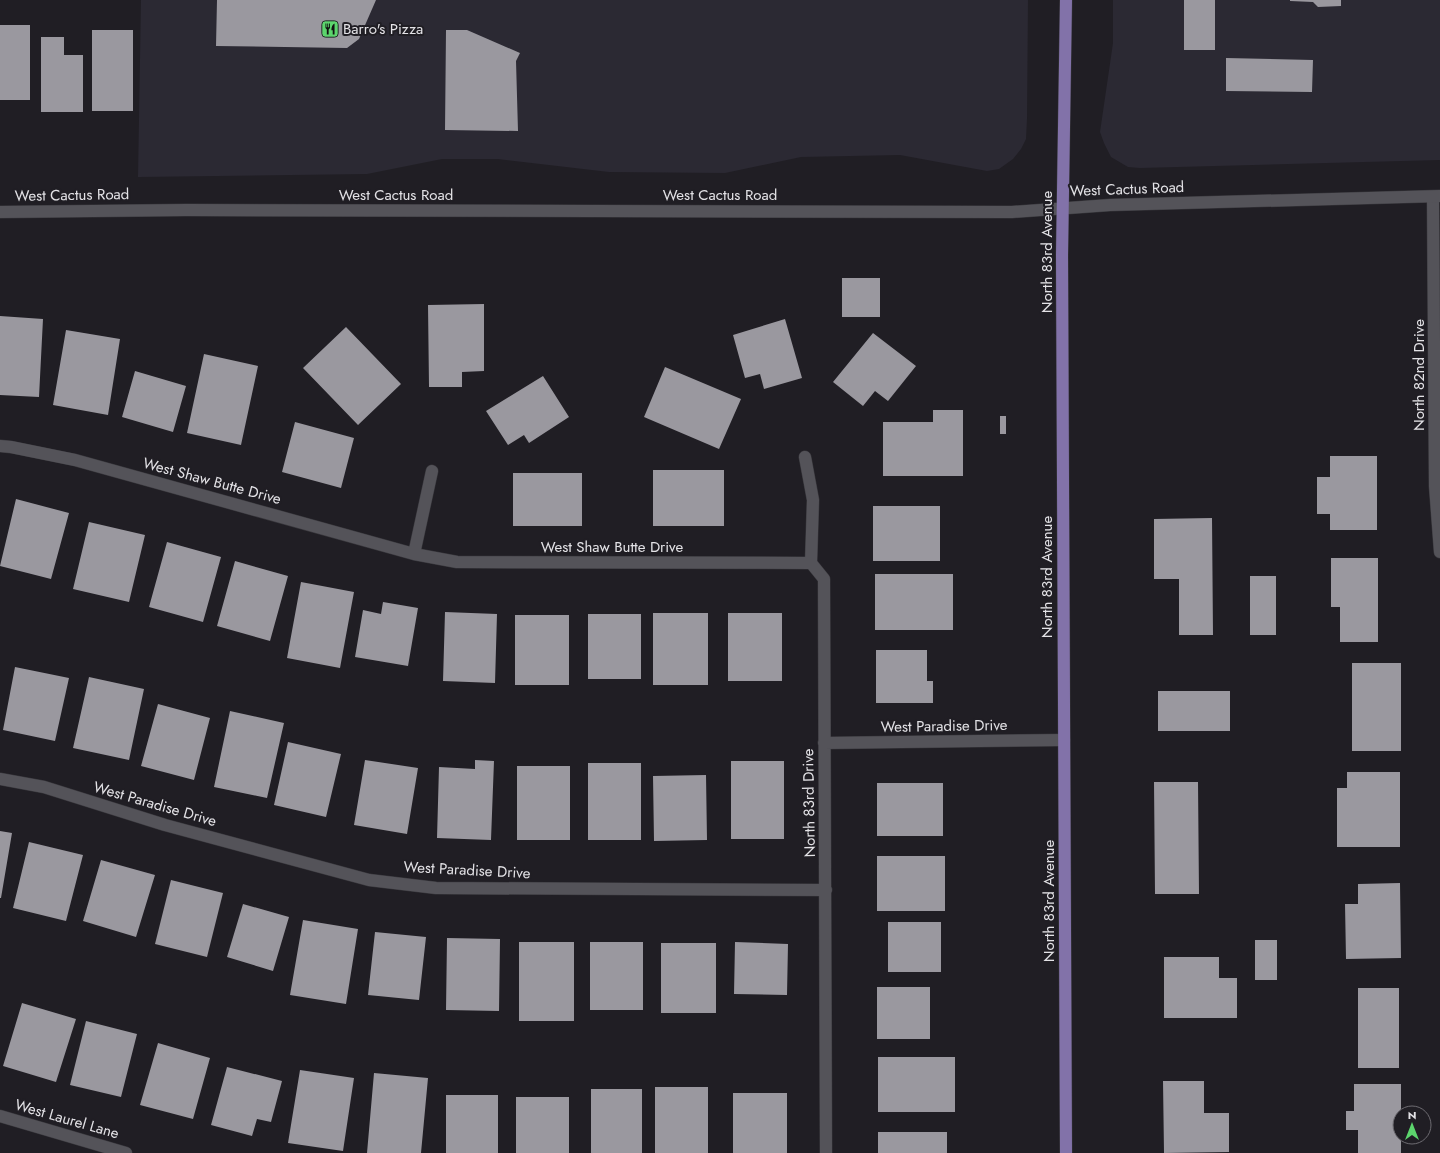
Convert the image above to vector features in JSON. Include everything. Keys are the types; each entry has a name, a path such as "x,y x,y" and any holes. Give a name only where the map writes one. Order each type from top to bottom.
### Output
{"main road":[{"name":"North 83rd Avenue","path":"1066,0 1063,208 1066,1153"}],"street":[{"name":"West Cactus Road","path":"0,212 225,210 1012,212 1110,205 1437,196"},
{"name":"North 82nd Drive","path":"1437,196 1435,486 1440,552"},
{"name":"West Shaw Butte Drive","path":"0,446 75,460 414,554 457,562 812,563"},
{"path":"805,457 812,500 812,563"},
{"path":"414,554 432,471"},
{"name":"North 83rd Drive","path":"812,563 824,579 826,1153"},
{"name":"West Paradise Drive","path":"824,743 1064,740"},
{"name":"West Paradise Drive","path":"0,779 44,787 165,825 369,880 436,888 826,890"},
{"name":"West Laurel Lane","path":"0,1116 126,1153"}],"shaded area":[{"path":"141,0 1028,0 1026,139 1021,149 1013,159 999,169 987,171 900,155 801,157 725,173 609,172 498,159 442,159 367,174 138,177"},
{"path":"1113,0 1440,0 1440,160 1140,168 1128,167 1111,157 1100,132 1113,43"}],"building":[{"path":"217,0 376,0 359,39 347,48 216,46"},
{"path":"1184,0 1215,0 1215,50 1184,50"},
{"path":"1290,0 1341,0 1341,6 1318,7 1313,2"},
{"path":"0,25 30,25 30,100 0,100"},
{"path":"92,30 133,30 133,111 92,111"},
{"path":"446,30 467,30 520,53 516,61 518,131 445,130"},
{"path":"41,37 64,37 64,55 83,55 83,112 41,112"},
{"path":"1226,58 1313,60 1312,92 1226,91"},
{"path":"842,278 880,278 880,317 842,317"},
{"path":"484,304 484,371 462,372 462,387 429,387 428,305"},
{"path":"0,316 43,319 39,397 0,395"},
{"path":"785,319 802,378 764,389 760,374 745,378 733,335"},
{"path":"346,327 401,384 358,425 303,368"},
{"path":"66,330 120,339 108,415 53,405"},
{"path":"873,333 916,366 888,401 875,391 863,406 833,382"},
{"path":"204,354 258,366 241,445 187,433"},
{"path":"665,367 741,399 719,449 644,417"},
{"path":"135,371 186,386 173,432 122,417"},
{"path":"543,376 569,417 529,443 524,435 508,445 486,411"},
{"path":"933,410 963,410 963,476 883,476 883,422 933,422"},
{"path":"1000,416 1006,416 1006,434 1000,434"},
{"path":"295,422 354,438 341,488 282,472"},
{"path":"1330,456 1377,456 1377,530 1330,530 1330,514 1317,514 1317,477 1330,477"},
{"path":"653,470 724,470 724,526 653,526"},
{"path":"513,473 582,473 582,526 513,526"},
{"path":"16,499 69,513 51,579 0,566"},
{"path":"873,506 940,506 940,561 873,561"},
{"path":"1212,518 1213,635 1179,635 1179,579 1154,579 1154,519"},
{"path":"89,522 145,535 129,602 73,589"},
{"path":"167,542 221,557 203,622 149,607"},
{"path":"1331,558 1378,558 1378,642 1340,642 1340,607 1331,607"},
{"path":"235,561 288,576 270,641 217,626"},
{"path":"875,574 953,574 953,630 875,630"},
{"path":"1250,576 1276,576 1276,635 1250,635"},
{"path":"301,582 354,592 340,668 287,658"},
{"path":"383,602 418,608 408,666 355,657 363,610 381,614"},
{"path":"445,612 497,614 495,683 443,681"},
{"path":"653,613 708,613 708,685 653,685"},
{"path":"728,613 782,613 782,681 728,681"},
{"path":"588,614 641,614 641,679 588,679"},
{"path":"515,615 569,615 569,685 515,685"},
{"path":"876,650 927,650 927,681 933,681 933,703 876,703"},
{"path":"1352,663 1401,663 1401,751 1352,751"},
{"path":"15,667 69,678 55,741 3,730"},
{"path":"89,677 144,689 129,760 73,748"},
{"path":"1158,691 1230,691 1230,731 1158,731"},
{"path":"158,704 210,718 194,780 141,766"},
{"path":"230,711 284,723 267,798 214,787"},
{"path":"288,742 341,754 326,817 274,805"},
{"path":"365,760 418,768 407,834 354,825"},
{"path":"475,760 494,761 491,840 437,838 439,767 475,769"},
{"path":"731,761 784,761 784,839 731,839"},
{"path":"588,763 641,763 641,840 588,840"},
{"path":"517,766 570,766 570,840 517,840"},
{"path":"1347,772 1400,772 1400,847 1337,847 1337,788 1347,788"},
{"path":"706,775 707,840 654,841 653,776"},
{"path":"1154,782 1198,782 1199,894 1155,894"},
{"path":"877,783 943,783 943,836 877,836"},
{"path":"0,831 12,833 1,898 0,898"},
{"path":"29,842 83,855 66,921 13,908"},
{"path":"877,856 945,856 945,911 877,911"},
{"path":"101,860 155,875 136,937 83,921"},
{"path":"171,880 223,893 207,957 155,944"},
{"path":"1400,883 1401,958 1346,959 1345,904 1358,904 1358,884"},
{"path":"243,904 289,917 273,971 227,957"},
{"path":"303,920 358,929 346,1004 290,995"},
{"path":"888,922 941,922 941,972 888,972"},
{"path":"375,932 426,937 419,1000 368,995"},
{"path":"447,938 500,939 499,1011 446,1010"},
{"path":"1255,940 1277,940 1277,980 1255,980"},
{"path":"519,942 574,942 574,1021 519,1021"},
{"path":"590,942 643,942 643,1010 590,1010"},
{"path":"735,942 788,944 787,995 734,994"},
{"path":"661,943 716,943 716,1013 661,1013"},
{"path":"1164,957 1219,957 1219,978 1237,978 1237,1018 1164,1018"},
{"path":"877,987 930,987 930,1039 877,1039"},
{"path":"1358,988 1399,988 1399,1068 1358,1068"},
{"path":"22,1003 76,1019 56,1082 3,1066"},
{"path":"86,1021 137,1034 121,1097 70,1085"},
{"path":"158,1043 210,1058 193,1119 140,1105"},
{"path":"878,1057 955,1057 955,1112 878,1112"},
{"path":"227,1067 282,1081 271,1122 257,1119 252,1136 211,1125"},
{"path":"300,1070 354,1078 343,1151 288,1143"},
{"path":"374,1073 428,1078 421,1153 367,1153"},
{"path":"1163,1081 1204,1081 1204,1113 1229,1113 1229,1152 1164,1153"},
{"path":"1354,1084 1401,1084 1401,1105 1392,1105 1392,1145 1401,1145 1401,1153 1358,1153 1358,1130 1346,1130 1346,1111 1354,1111"},
{"path":"655,1087 708,1087 708,1153 655,1153"},
{"path":"591,1089 642,1089 642,1153 591,1153"},
{"path":"733,1093 787,1093 787,1153 733,1153"},
{"path":"446,1095 498,1095 498,1153 446,1153"},
{"path":"516,1097 569,1097 569,1153 516,1153"},
{"path":"878,1132 947,1132 947,1153 878,1153"}],"place":[{"name":"Barro's Pizza","path":"330,29"}]}
